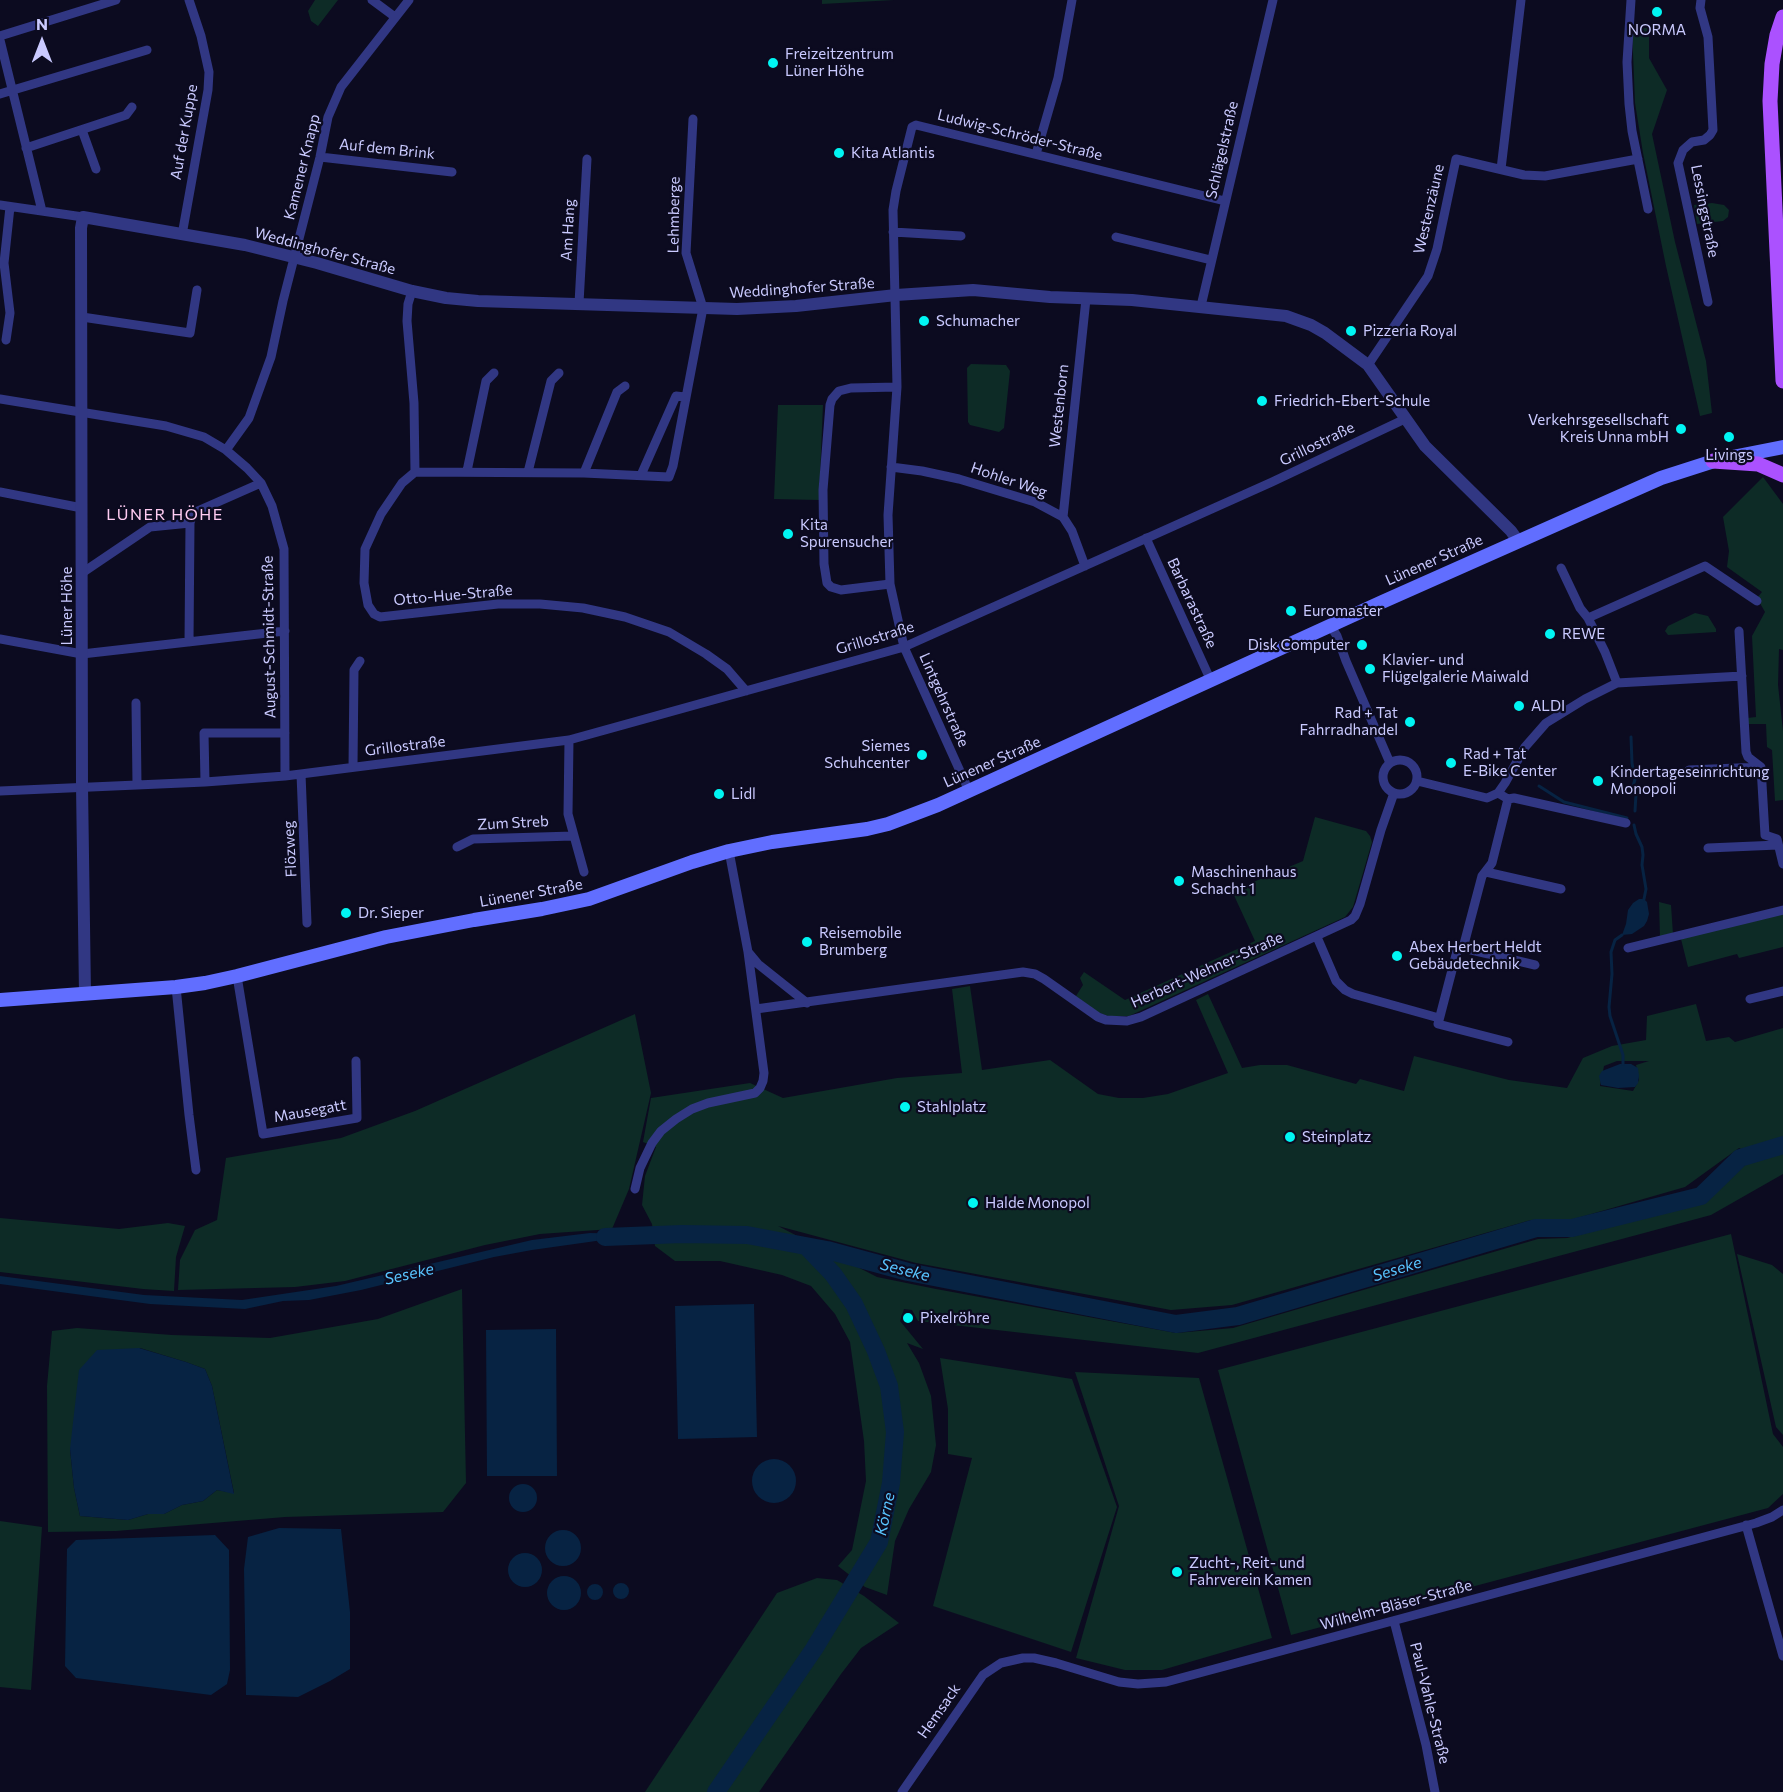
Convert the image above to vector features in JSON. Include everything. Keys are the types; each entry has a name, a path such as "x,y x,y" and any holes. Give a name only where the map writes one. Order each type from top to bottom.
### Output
{"main road":[{"path":"1783,17 1773,56 1770,101 1782,315 1783,381"},
{"name":"Lünener Straße","path":"0,1000 176,987 237,976 406,932 589,899 729,851 772,842 867,829 912,816 1330,625 1661,478 1713,461 1783,447"},
{"path":"1713,461 1758,464 1783,475"}],"street":[{"path":"42,211 0,38 116,0"},
{"name":"Auf der Kuppe","path":"182,235 208,90 209,72 201,36 189,0"},
{"path":"372,0 395,17"},
{"name":"Kamener Knapp","path":"226,450 249,418 271,357 328,117 341,87 408,0"},
{"path":"1036,154 1058,78 1072,0"},
{"name":"Schlägelstraße","path":"1201,306 1273,0"},
{"path":"1501,169 1521,0"},
{"path":"1631,0 1627,62 1629,104 1648,209"},
{"name":"Lessingstraße","path":"1701,0 1700,8 1708,37 1713,130 1704,140 1692,142 1683,150 1678,163 1708,302"},
{"path":"0,94 147,50"},
{"path":"26,148 126,115 132,108"},
{"name":"Lehmberge","path":"693,119 686,253 703,308"},
{"name":"Ludwig-Schröder-Straße","path":"896,295 893,232 896,191 912,127 916,125 1225,201"},
{"path":"82,130 96,169"},
{"name":"Auf dem Brink","path":"320,157 452,171"},
{"name":"Am Hang","path":"579,303 587,159"},
{"name":"Westenzäune","path":"1368,365 1428,276 1437,249 1456,159 1524,175 1545,176 1638,159"},
{"path":"5,206 4,262 10,313 6,340"},
{"name":"Weddinghofer Straße","path":"5,206 245,245 412,291 478,301 703,308 796,306 896,295 973,290 1086,299 1132,300 1286,316 1325,333 1368,365 1425,446 1507,527 1518,541"},
{"name":"Lüner Höhe","path":"83,217 81,228 82,786 85,994"},
{"path":"893,232 961,236"},
{"path":"1116,237 1211,260"},
{"path":"82,317 190,333 198,290"},
{"path":"412,291 408,304 407,321 414,403 415,472 584,473 669,477 703,308"},
{"name":"Lintgehrstraße","path":"896,295 897,387 888,515 890,584 904,647 969,791"},
{"name":"Westenborn","path":"1062,517 1086,299"},
{"path":"468,471 486,381 494,373"},
{"path":"528,472 551,381 559,373"},
{"path":"584,473 617,392 625,386"},
{"path":"890,584 841,590 827,583 824,564 823,490 832,399 840,391 851,388 897,387"},
{"path":"641,475 676,396 685,398"},
{"name":"August-Schmidt-Straße","path":"0,399 166,426 204,437 226,450 261,483 272,506 284,549 285,776"},
{"name":"Grillostraße","path":"0,791 285,776 569,740 904,647 1272,482 1405,419"},
{"name":"Hohler Weg","path":"891,467 922,471 1002,491 1035,502 1062,517"},
{"name":"Otto-Hue-Straße","path":"415,472 402,483 381,513 365,549 364,583 368,604 374,614 380,617 498,604 540,604 583,608 626,617 669,632 727,669 746,691"},
{"path":"189,642 190,523 193,513 261,483"},
{"path":"0,492 82,508"},
{"path":"1062,517 1071,531 1085,566"},
{"path":"82,573 150,527 190,523"},
{"name":"Barbarastraße","path":"1146,538 1211,681"},
{"path":"1588,618 1705,566 1757,601"},
{"path":"1561,568 1605,652 1617,682"},
{"path":"1330,625 1337,636 1390,763"},
{"path":"0,639 82,654 285,631"},
{"path":"1739,631 1746,752 1748,758 1761,767"},
{"name":"Grillostraße","path":"353,767 354,670 360,661"},
{"path":"1417,781 1487,798 1498,793 1525,747 1546,723 1617,682 1742,676"},
{"path":"136,703 137,785"},
{"path":"205,782 204,733 285,733"},
{"name":"Zum Streb","path":"569,740 568,814 584,872"},
{"path":"1401,760 1412,764 1417,774 1417,781 1412,790 1404,794 1394,793 1388,790 1383,781 1385,767 1401,760"},
{"path":"1689,770 1761,767"},
{"path":"1761,767 1765,836 1777,839 1783,864"},
{"name":"Flözweg","path":"301,774 307,923"},
{"name":"Herbert-Wehner-Straße","path":"756,1009 1023,972 1035,974 1044,979 1098,1017 1116,1022 1141,1017 1346,924 1355,916 1360,904 1394,793"},
{"path":"1498,793 1508,799 1514,798 1626,823"},
{"path":"1463,948 1482,876 1492,863 1508,799"},
{"name":"Zum Streb","path":"457,847 473,839 573,836"},
{"path":"1707,848 1778,845"},
{"path":"635,1190 640,1168 652,1143 661,1131 676,1119 700,1106 755,1093 763,1081 764,1073 748,952 729,851"},
{"path":"1486,872 1561,889"},
{"path":"1628,948 1783,910"},
{"path":"1317,937 1336,981 1345,990 1439,1018"},
{"path":"1508,1041 1438,1024 1457,951 1463,948 1534,965"},
{"path":"748,952 758,964 807,1002"},
{"name":"Mausegatt","path":"237,976 263,1134 357,1118 356,1061"},
{"path":"176,987 196,1170"},
{"path":"1750,999 1783,991"},
{"name":"Wilhelm-Bläser-Straße","path":"1013,1660 1034,1658 1119,1682 1149,1684 1185,1678 1746,1525 1772,1517 1783,1510"},
{"path":"1746,1525 1783,1656"},
{"name":"Paul-Vahle-Straße","path":"1394,1621 1436,1792"},
{"name":"Hemsack","path":"902,1792 983,1675 1001,1663 1013,1660"}],"green space":[{"path":"315,0 338,0 318,26 311,21 308,11"},
{"path":"822,0 894,0 822,4"},
{"path":"1632,28 1649,28 1649,58 1667,90 1652,134 1675,242 1706,361 1712,413 1700,416 1643,153 1635,103"},
{"path":"1712,203 1724,205 1729,210 1728,217 1723,221 1697,224 1694,205"},
{"path":"971,364 1006,365 1010,371 1004,428 999,432 970,425 968,422 967,368"},
{"path":"778,405 823,405 819,500 774,499"},
{"path":"1763,477 1783,504 1783,650 1779,649 1778,685 1783,731 1783,800 1775,801 1772,750 1767,747 1766,724 1747,724 1747,718 1756,717 1752,636 1765,612 1757,598 1762,592 1727,567 1729,551 1723,517"},
{"path":"1695,613 1708,616 1716,632 1668,635 1665,631 1668,626"},
{"path":"1315,817 1366,831 1372,842 1353,907 1345,917 1129,1016 1108,1016 1097,1012 1076,996 1083,985 1080,978 1084,972 1125,1000 1255,941 1232,891 1303,861"},
{"path":"1659,902 1671,905 1673,934 1660,937"},
{"path":"1783,910 1783,947 1739,958 1737,954 1688,967 1680,935"},
{"path":"970,986 982,1070 1050,1060 1098,1094 1119,1098 1143,1098 1168,1094 1228,1073 1196,1000 1208,994 1242,1068 1287,1065 1356,1084 1360,1079 1404,1091 1414,1056 1509,1080 1567,1088 1583,1058 1612,1046 1646,1040 1647,1016 1696,1004 1706,1041 1729,1037 1735,1042 1783,1028 1783,1174 1711,1215 1198,1353 918,1321 912,1310 904,1309 900,1321 923,1349 907,1343 919,1363 931,1396 936,1445 931,1472 909,1509 895,1541 887,1595 865,1587 838,1566 852,1550 866,1481 864,1441 850,1342 835,1314 811,1286 782,1275 720,1261 675,1261 655,1246 652,1224 642,1205 645,1176 656,1147 643,1142 651,1098 750,1083 783,1098 897,1078 962,1073 952,989","holes":["1617,1061 1649,1061 1636,1065 1639,1080 1633,1091 1600,1086 1604,1066","1739,1148 1762,1158 1747,1163 1706,1202 1567,1238 1538,1239 1233,1328 1176,1333 877,1277 778,1226 916,1263 1171,1310 1232,1305 1531,1220 1567,1221 1685,1187"]},
{"path":"635,1014 651,1093 629,1189 612,1229 540,1234 485,1245 345,1281 295,1287 178,1290 180,1260 195,1230 217,1220 226,1158 341,1138 415,1111"},
{"path":"0,1218 119,1229 168,1223 185,1226 176,1257 174,1291 0,1272"},
{"path":"1731,1234 1773,1434 1783,1447 1783,1494 1768,1508 1291,1635 1218,1370"},
{"path":"1737,1254 1772,1265 1783,1274 1783,1435 1776,1427"},
{"path":"462,1289 466,1483 443,1512 285,1517 116,1531 48,1532 47,1386 52,1331 77,1328 172,1335 270,1338 378,1319","holes":["140,1348 205,1369 212,1386 234,1493 217,1490 203,1501 182,1505 164,1514 148,1514 128,1520 80,1516 74,1488 70,1449"]},
{"path":"940,1358 1072,1379 1117,1507 1071,1652 933,1606 972,1458 948,1454 948,1409"},
{"name":"Zucht-, Reit- und Fahrverein Kamen","path":"1075,1372 1199,1378 1272,1638 1162,1670 1125,1670 1076,1658 1119,1506"},
{"path":"0,1521 42,1527 31,1690 0,1687"},
{"path":"817,1578 837,1580 864,1596 899,1623 861,1648 759,1792 645,1792 777,1593"}],"water":[{"path":"1639,899 1647,902 1649,914 1647,921 1644,926 1632,934 1622,935 1628,910"},
{"path":"1620,1064 1631,1064 1638,1068 1638,1083 1635,1087 1618,1088 1601,1085 1599,1076 1602,1071"},
{"path":"590,1233 629,1234 630,1242 603,1240 532,1250 494,1257 361,1290 245,1309 150,1304 0,1284 0,1276 144,1295 242,1300 336,1286 532,1240"},
{"path":"754,1304 757,1437 678,1439 675,1306"},
{"path":"556,1329 557,1476 487,1476 486,1330"},
{"path":"139,1348 205,1369 212,1386 234,1494 217,1490 203,1501 182,1505 164,1514 148,1514 128,1520 80,1516 74,1488 70,1449 79,1370 97,1350"},
{"path":"774,1459 790,1465 796,1481 790,1497 774,1503 758,1497 752,1481 758,1465"},
{"path":"523,1484 533,1488 537,1498 533,1508 523,1512 513,1508 509,1498 513,1488"},
{"path":"279,1528 341,1529 350,1612 350,1669 298,1697 246,1695 244,1569 248,1537"},
{"path":"563,1530 575,1536 581,1548 575,1560 563,1566 551,1560 545,1548 551,1536"},
{"path":"215,1535 229,1550 230,1670 227,1684 211,1695 76,1678 65,1666 67,1549 76,1540"},
{"path":"525,1553 537,1558 542,1570 537,1582 525,1587 513,1582 508,1570 513,1558"},
{"path":"564,1576 576,1581 581,1593 576,1605 564,1610 552,1605 547,1593 552,1581"},
{"path":"621,1583 629,1591 621,1599 613,1591"},
{"path":"595,1584 601,1586 603,1592 601,1598 595,1600 589,1598 587,1592 589,1586"}],"waterway":[{"path":"1631,737 1632,763 1636,776 1633,786 1636,794 1635,811"},
{"path":"1539,786 1564,802 1627,818"},
{"path":"1634,825 1642,847 1646,889 1644,899"},
{"path":"1622,935 1615,940 1611,952 1609,1007 1623,1055 1623,1064"},
{"name":"Seseke","path":"605,1237 682,1234 747,1235 827,1250 908,1272 1176,1324 1238,1316 1536,1228 1572,1228 1701,1196 1740,1158 1783,1145"},
{"name":"Körne","path":"716,1792 814,1649 879,1542 891,1483 895,1432 889,1386 854,1304 833,1274 807,1247"}],"place":[{"name":"NORMA","path":"1657,12"},
{"name":"Freizeitzentrum Lüner Höhe","path":"773,63"},
{"name":"Kita Atlantis","path":"839,153"},
{"name":"Schumacher","path":"924,321"},
{"name":"Pizzeria Royal","path":"1351,331"},
{"name":"Friedrich-Ebert-Schule","path":"1262,401"},
{"name":"Verkehrsgesellschaft Kreis Unna mbH","path":"1681,429"},
{"name":"Livings","path":"1729,437"},
{"name":"Kita Spurensucher","path":"788,534"},
{"name":"Euromaster","path":"1291,611"},
{"name":"REWE","path":"1550,634"},
{"name":"Disk Computer","path":"1362,645"},
{"name":"Klavier- und Flügelgalerie Maiwald","path":"1370,669"},
{"name":"ALDI","path":"1519,706"},
{"name":"Rad + Tat Fahrradhandel","path":"1410,722"},
{"name":"Siemes Schuhcenter","path":"922,755"},
{"name":"Rad + Tat E-Bike Center","path":"1451,763"},
{"name":"Kindertageseinrichtung Monopoli","path":"1598,781"},
{"name":"Lidl","path":"719,794"},
{"name":"Maschinenhaus Schacht 1","path":"1179,881"},
{"name":"Dr. Sieper","path":"346,913"},
{"name":"Reisemobile Brumberg","path":"807,942"},
{"name":"Abex Herbert Heldt Gebäudetechnik","path":"1397,956"},
{"name":"Stahlplatz","path":"905,1107"},
{"name":"Steinplatz","path":"1290,1137"},
{"name":"Halde Monopol","path":"973,1203"},
{"name":"Pixelröhre","path":"908,1318"},
{"name":"Zucht-, Reit- und Fahrverein Kamen","path":"1177,1572"}],"district":[{"name":"LÜNER HÖHE","path":"165,515"}]}
